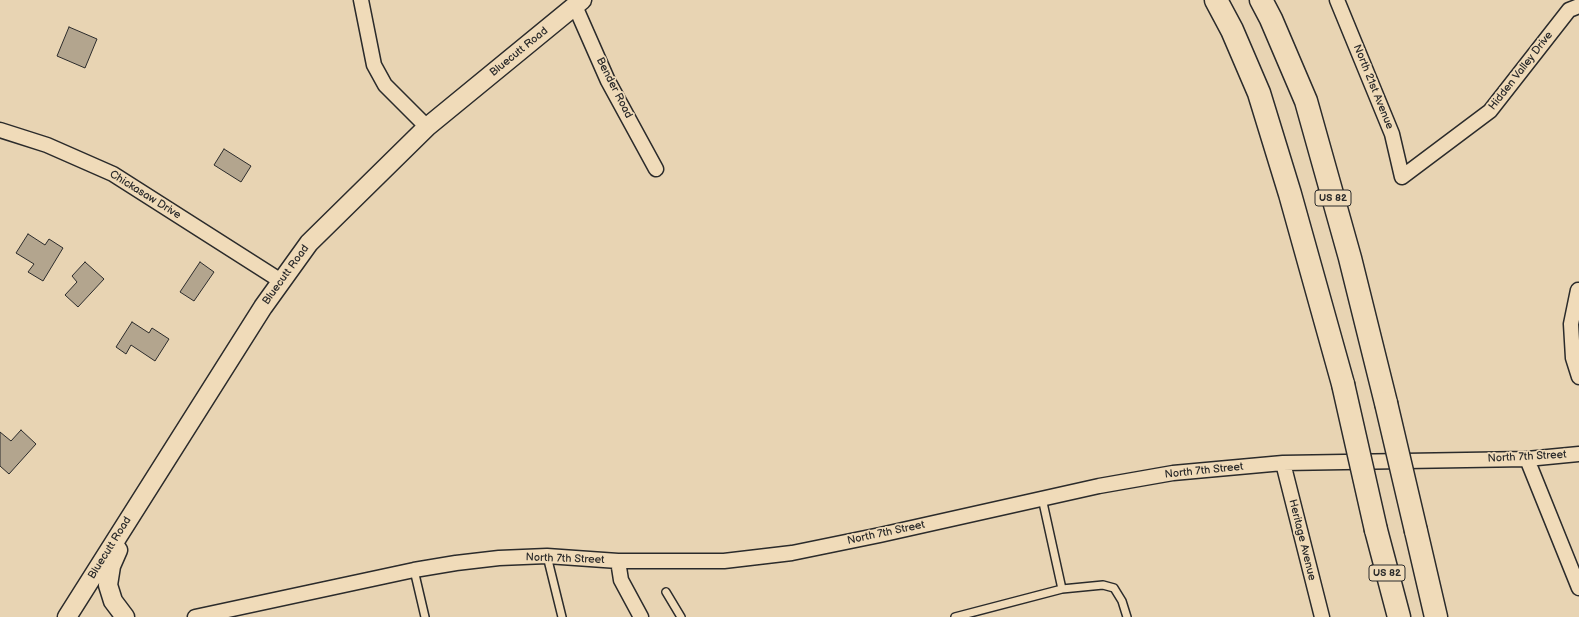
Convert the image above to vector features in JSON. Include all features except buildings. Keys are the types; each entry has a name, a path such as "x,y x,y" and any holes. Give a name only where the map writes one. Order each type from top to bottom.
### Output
{"highway":[{"name":"US 82","path":"1216,0 1232,30 1259,93 1292,202 1343,384 1376,530 1399,617"},
{"name":"US 82","path":"1260,0 1272,19 1306,101 1350,258 1386,403 1436,617"}],"street":[{"path":"361,0 374,64 385,85 427,127"},
{"name":"North 21st Avenue","path":"1337,0 1392,134 1402,177"},
{"name":"Bluecutt Road","path":"70,616 144,493 280,281 309,243 427,127 579,3"},
{"name":"Bender Road","path":"579,3 608,81 656,169"},
{"name":"Hidden Valley Drive","path":"1402,177 1490,111 1570,5"},
{"name":"Chickasaw Drive","path":"0,130 47,145 113,174 280,281"},
{"path":"1578,290 1571,324 1573,358 1579,377"},
{"name":"North 7th Street","path":"195,617 414,570 499,558 547,556 618,561 724,561 792,553 880,536 1099,486 1173,473 1283,463 1527,459 1579,454"},
{"path":"1527,459 1579,588"},
{"name":"Heritage Avenue","path":"1283,463 1322,617"},
{"path":"125,617 113,601 108,585 111,566 144,493"},
{"path":"618,561 621,580 641,617"}],"lane":[{"path":"1042,498 1062,589"},
{"path":"547,556 562,617"},
{"path":"414,570 425,617"},
{"path":"955,617 1062,589 1103,585 1114,588 1122,601 1127,617"},
{"path":"666,592 680,617"}]}
